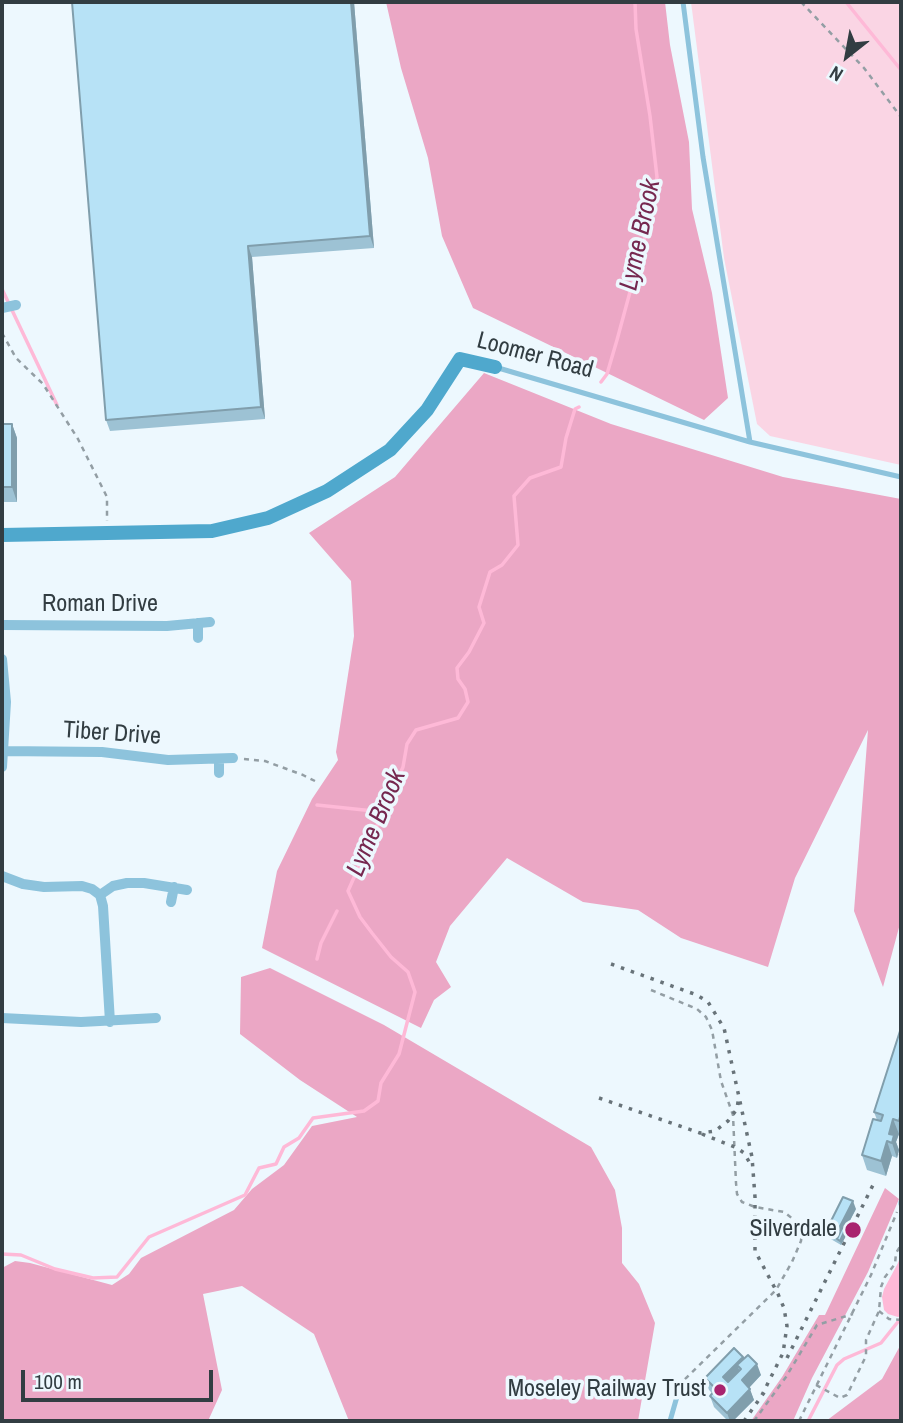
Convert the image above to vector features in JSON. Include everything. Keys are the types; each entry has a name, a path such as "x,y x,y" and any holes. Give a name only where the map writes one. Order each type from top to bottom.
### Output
{"street":[{"path":"2,308 16,305"},
{"name":"Loomer Road","path":"2,535 212,531 268,518 327,491 390,450 427,410 460,359 495,367"},
{"name":"Roman Drive","path":"2,625 167,626 210,622"},
{"path":"198,623 198,638"},
{"path":"2,659 6,702 2,767"},
{"name":"Tiber Drive","path":"2,751 102,752 168,760 233,758"},
{"path":"219,759 219,773"},
{"path":"2,876 23,884 44,887 82,886 100,895 103,906 110,1022"},
{"path":"100,895 113,886 127,883 187,890"},
{"path":"171,902 174,887"},
{"path":"2,1018 110,1022 156,1018"}],"lane":[{"path":"683,2 703,157 750,442"},
{"name":"Loomer Road","path":"495,367 750,442 901,477"},
{"path":"670,1421 680,1386"}],"path":[{"path":"801,2 863,68 901,117"},
{"path":"2,333 16,358 43,384 78,439 107,497 105,534"},
{"path":"233,758 265,761 319,783"},
{"path":"651,990 697,1009 706,1017 712,1030 722,1082 733,1115 737,1194 742,1202 755,1207 784,1212 799,1223 802,1232 792,1262 776,1290 691,1371 680,1386"},
{"path":"799,1421 853,1314 901,1203"},
{"path":"816,1385 839,1398 847,1395 866,1356 866,1340 879,1311 881,1287 895,1264 896,1253 901,1245"},
{"path":"879,1311 889,1319 901,1320"},
{"path":"754,1421 786,1377 817,1325 853,1314"}],"shaded area":[{"path":"386,2 665,2 670,45 689,142 692,209 712,293 728,398 704,420 473,308 442,236 428,158 401,68"},
{"path":"691,2 901,2 901,465 770,436 757,424 724,258"},
{"path":"484,373 611,424 783,477 901,499 901,920 883,987 854,911 868,730 795,878 768,967 681,938 638,910 583,902 507,858 450,926 436,962 451,987 434,1000 421,1028 262,948 277,871 312,799 338,760 336,752 354,636 351,581 309,533 395,477"},
{"path":"270,968 384,1025 591,1147 615,1190 622,1228 622,1263 639,1284 655,1323 638,1421 349,1421 314,1334 242,1286 203,1294 222,1390 208,1421 2,1421 2,1268 15,1261 30,1263 112,1285 129,1274 141,1258 234,1210 252,1189 284,1165 312,1126 357,1117 300,1080 240,1034 241,977"},
{"path":"885,1188 899,1199 868,1272 812,1378 793,1421 751,1421 782,1377 819,1315 825,1315"},
{"path":"901,1254 901,1316 898,1317 884,1310 882,1297"},
{"path":"901,1344 901,1421 826,1421 882,1379"}],"building":[{"path":"72,2 351,2 370,236 248,246 261,407 106,420"},
{"path":"2,424 12,424 12,487 2,487"},
{"path":"900,1031 901,1113 899,1121 893,1119 889,1134 894,1135 892,1143 887,1141 881,1161 862,1155 873,1119 881,1121 883,1115 874,1112"},
{"path":"843,1197 853,1201 835,1236 826,1231"},
{"path":"842,1228 845,1230 840,1241 837,1239"},
{"path":"734,1348 743,1357 723,1377 728,1382 741,1369 737,1365 748,1355 757,1364 742,1380 750,1389 727,1413 710,1396 716,1389 705,1378"}],"waterway":[{"name":"Lyme Brook","path":"601,382 607,374 617,340 653,207 657,177 636,29 635,2"},
{"path":"846,2 901,70"},
{"path":"2,289 57,405"},
{"name":"Lyme Brook","path":"2,1254 21,1255 55,1269 93,1278 117,1277 149,1237 245,1195 259,1168 276,1164 284,1147 299,1138 313,1118 364,1111 378,1101 381,1083 399,1054 415,992 408,972 391,957 360,917 348,891 403,767 407,744 416,730 458,718 468,702 465,689 458,679 457,668 484,623 479,607 490,572 502,565 518,545 514,496 530,478 561,467 566,438 575,409 579,407"},
{"path":"317,805 383,812"},
{"path":"317,959 321,943 337,911"},
{"path":"808,1421 837,1365 844,1359 881,1343 901,1318"}],"railway":[{"path":"611,964 697,995 708,1002 724,1028 752,1157 755,1251 784,1308 787,1326 783,1353 762,1395"},
{"path":"599,1098 700,1133 715,1131 728,1121 737,1109 739,1095"},
{"path":"702,1134 737,1148 744,1153 751,1165"},
{"path":"787,1358 873,1185"},
{"path":"744,1421 768,1387"}],"place":[{"name":"Silverdale","path":"853,1230"},
{"name":"Moseley Railway Trust","path":"720,1390"}]}
